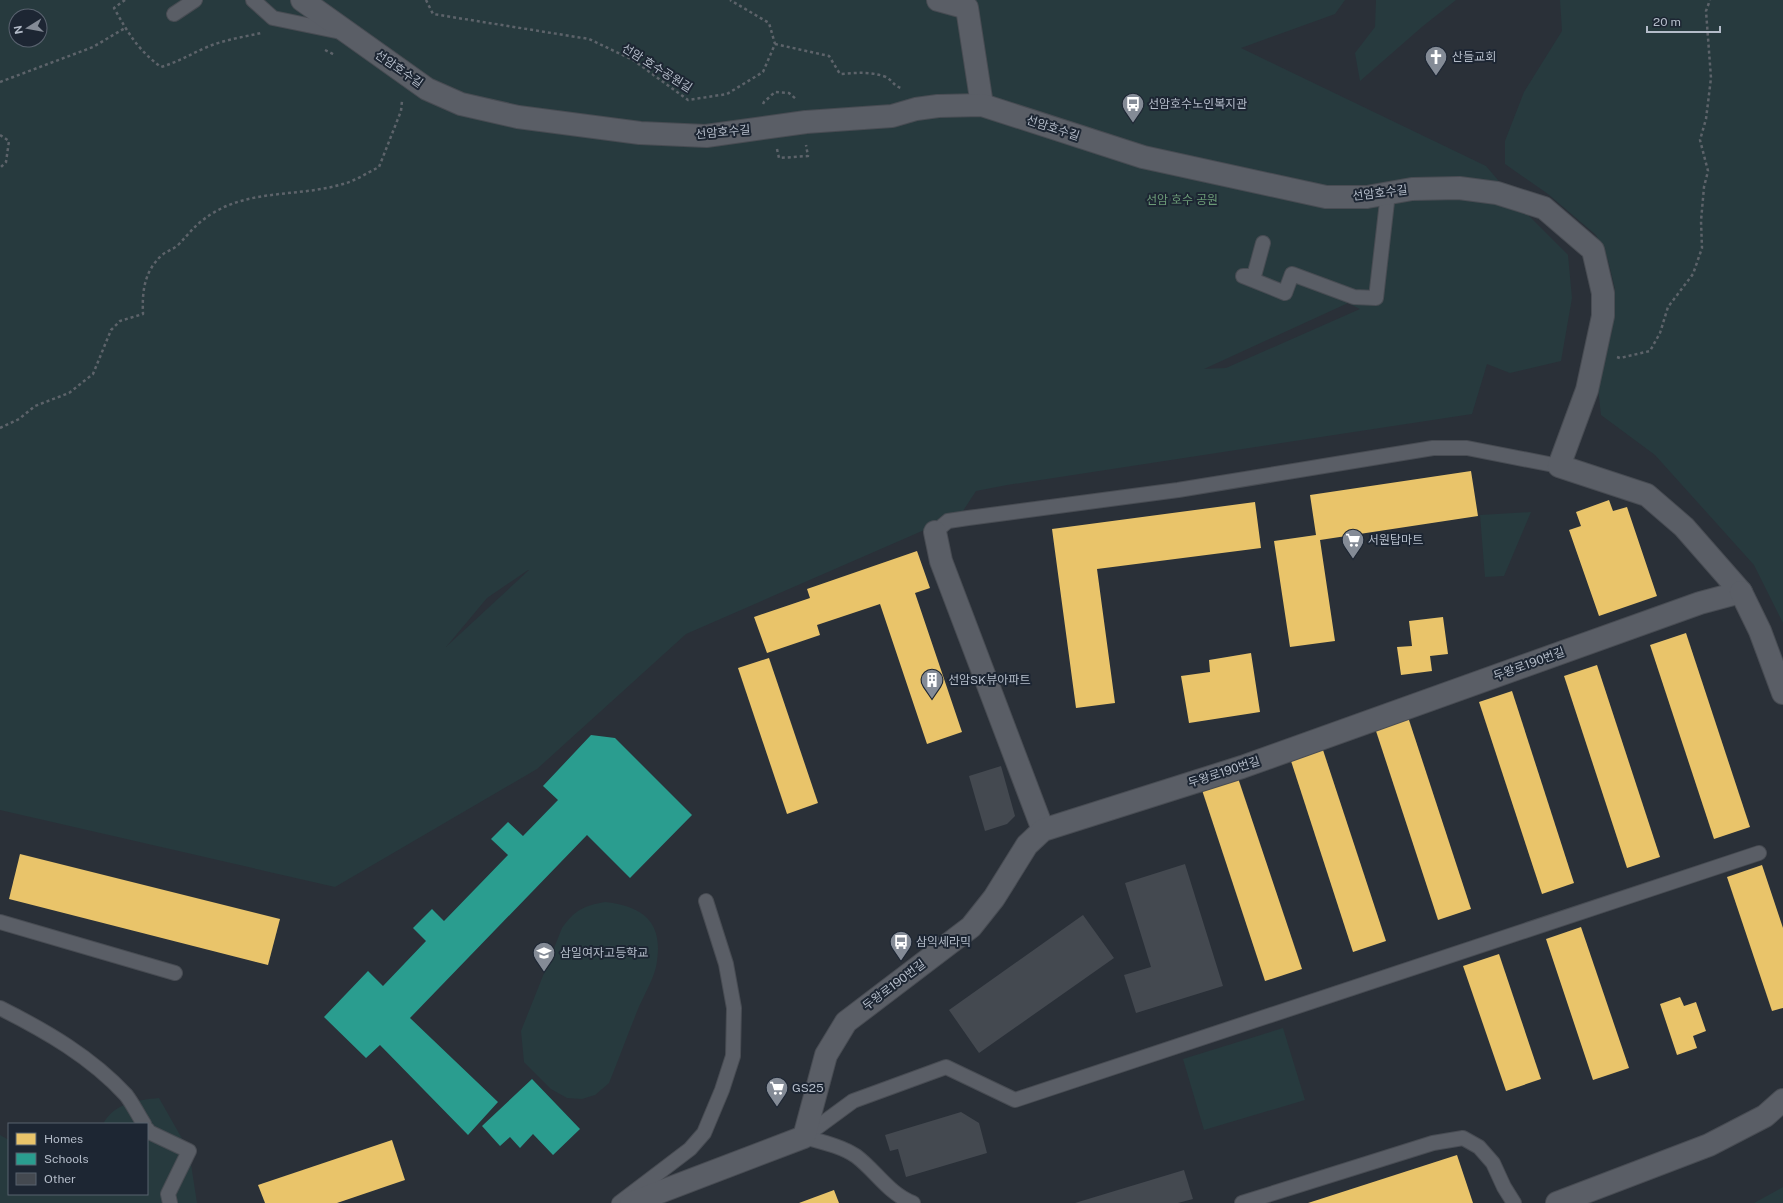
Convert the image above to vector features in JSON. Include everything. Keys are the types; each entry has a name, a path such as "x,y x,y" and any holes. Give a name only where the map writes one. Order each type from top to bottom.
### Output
{"street":[{"name":"선암호수길","path":"302,0 427,89 461,104 518,117 640,134 706,136 806,122 892,116 916,109 938,106 982,105 1151,159 1326,197 1368,197 1412,189 1459,188 1497,193 1544,208 1593,250 1603,293 1603,316 1598,346 1587,390 1559,466"},
{"path":"938,0 966,8 982,105"},
{"path":"1559,466 1647,495 1684,527 1742,592 1760,631 1783,693"},
{"path":"935,532 941,561 1043,830"},
{"name":"두왕로190번길","path":"804,1137 826,1055 846,1022 971,927 994,898 1027,844 1043,830 1242,766 1700,603 1742,592"},
{"path":"1557,1203 1709,1145 1765,1116 1783,1100"},
{"path":"631,1203 804,1137"}],"lane":[{"path":"174,14 195,0"},
{"path":"253,0 273,18 356,39"},
{"path":"1263,243 1254,276 1243,276 1284,294 1292,274 1354,298 1376,298 1388,193"},
{"path":"935,532 948,521 1178,490 1433,448 1467,448 1559,466"},
{"path":"804,1137 853,1101 946,1067 1015,1100 1759,853"},
{"path":"619,1203 690,1149 704,1133 722,1090 733,1056 734,1008 729,978 706,901"},
{"path":"0,922 175,973"},
{"path":"0,1008 51,1035 82,1056 103,1073 127,1097 143,1123"},
{"path":"148,1130 189,1151 168,1194 170,1203"},
{"path":"804,1137 838,1147 856,1157 902,1198 913,1203"},
{"path":"1242,1203 1433,1144 1463,1138 1479,1147 1493,1163 1504,1187 1514,1203"}],"path":[{"path":"125,0 114,8 130,37 148,57 161,67 178,62 208,47 230,40 261,33 269,34"},
{"name":"선암 호수공원길","path":"426,0 433,14 589,39 633,60 688,100 727,94 763,72 775,44"},
{"path":"730,0 769,23 775,44 829,56 840,74 870,72 888,78 897,87 908,89"},
{"path":"1598,346 1620,358 1650,351 1660,333 1668,307 1692,274 1702,248 1701,221 1704,187 1708,171 1700,140 1706,119 1711,78 1706,11 1710,0"},
{"path":"0,82 92,46 125,28"},
{"path":"320,48 348,60 356,39"},
{"path":"0,428 19,419 35,406 69,393 93,374 111,330 120,321 143,314 142,293 147,275 161,256 176,246 194,226 214,212 252,197 302,192 343,184 379,167 401,111 406,74"},
{"path":"0,135 9,142 6,162 0,168"}],"green space":[{"name":"선암 호수 공원","path":"0,0 1345,0 1335,14 1241,48 1486,166 1527,214 1568,255 1572,298 1561,361 1510,373 1487,364 1472,414 976,491 961,514 686,634 537,769 335,887 0,810","holes":["1348,303 1360,309 1226,368 1204,369","529,570 446,647 487,598"]},
{"path":"1376,0 1456,0 1423,26 1360,81 1355,53 1375,27"},
{"path":"1560,0 1783,0 1783,623 1754,565 1655,455 1601,415 1597,379 1612,332 1615,289 1608,260 1596,235 1548,194 1505,164 1505,141 1524,92 1562,31"},
{"path":"1531,512 1504,576 1485,577 1480,515"},
{"path":"605,902 630,907 647,918 657,935 658,947 656,967 609,1083 595,1095 582,1099 567,1098 551,1089 524,1062 521,1031 562,928 571,917 580,910 591,905"},
{"path":"1283,1028 1305,1100 1204,1130 1183,1059"},
{"path":"159,1098 189,1151 197,1203 0,1203 0,1135 8,1139 8,1195 148,1195 148,1123 104,1123 113,1111 127,1104"},
{"path":"1783,1187 1783,1203 1754,1203"}],"building: Homes":[{"path":"1471,471 1478,516 1320,540 1335,641 1290,647 1274,541 1316,535 1310,495"},
{"path":"1609,500 1613,511 1627,507 1657,596 1599,616 1569,530 1581,526 1576,512"},
{"path":"1255,502 1261,548 1097,569 1115,703 1076,708 1052,529"},
{"name":"선암SK뷰아파트","path":"917,551 930,588 915,593 962,732 927,744 880,604 817,625 820,635 767,653 754,617 810,598 807,589"},
{"path":"1443,617 1448,654 1430,656 1432,671 1401,675 1397,647 1412,646 1409,621"},
{"path":"1686,633 1750,827 1714,839 1650,645"},
{"path":"1251,653 1260,712 1189,723 1181,676 1210,672 1209,660"},
{"path":"769,658 818,803 787,814 738,668"},
{"path":"1597,665 1660,857 1627,868 1564,676"},
{"path":"1512,691 1574,883 1542,894 1479,702"},
{"path":"1408,717 1471,909 1438,920 1375,728"},
{"path":"1323,750 1386,941 1353,952 1291,761"},
{"path":"1238,778 1302,969 1265,981 1202,790"},
{"path":"20,854 280,919 268,965 9,899"},
{"path":"1762,865 1783,928 1783,1008 1772,1011 1727,877"},
{"path":"1581,927 1629,1068 1593,1080 1546,939"},
{"path":"1499,954 1541,1079 1506,1091 1463,966"},
{"path":"1680,997 1684,1006 1696,1002 1706,1031 1693,1036 1697,1048 1677,1055 1660,1004"},
{"path":"392,1140 405,1180 337,1203 265,1203 258,1185"},
{"path":"1457,1155 1473,1203 1308,1203"},
{"path":"834,1190 839,1203 799,1203"}],"building: Schools":[{"path":"591,735 615,738 692,815 630,878 587,835 410,1018 498,1102 468,1135 380,1045 366,1058 324,1017 368,971 383,986 426,941 413,928 432,909 444,921 508,855 491,839 508,822 523,836 558,800 543,786"},
{"path":"532,1079 580,1129 553,1155 533,1134 520,1148 510,1137 500,1146 482,1126"}],"building: Other":[{"path":"1001,766 1015,816 1007,824 985,831 969,776"},
{"path":"1185,864 1223,986 1136,1013 1124,975 1151,967 1125,883"},
{"path":"1083,915 1114,958 979,1053 949,1010"},
{"path":"961,1112 979,1123 987,1153 906,1177 898,1149 890,1151 885,1135"},
{"path":"1184,1170 1193,1199 1178,1203 1075,1203"}],"place":[{"name":"산들교회","path":"1436,76"},
{"name":"선암호수노인복지관","path":"1133,124"},
{"name":"서원탑마트","path":"1353,560"},
{"name":"선암SK뷰아파트","path":"932,700"},
{"name":"삼익세라믹","path":"901,962"},
{"name":"삼일여자고등학교","path":"544,972"},
{"name":"GS25","path":"777,1108"}]}
